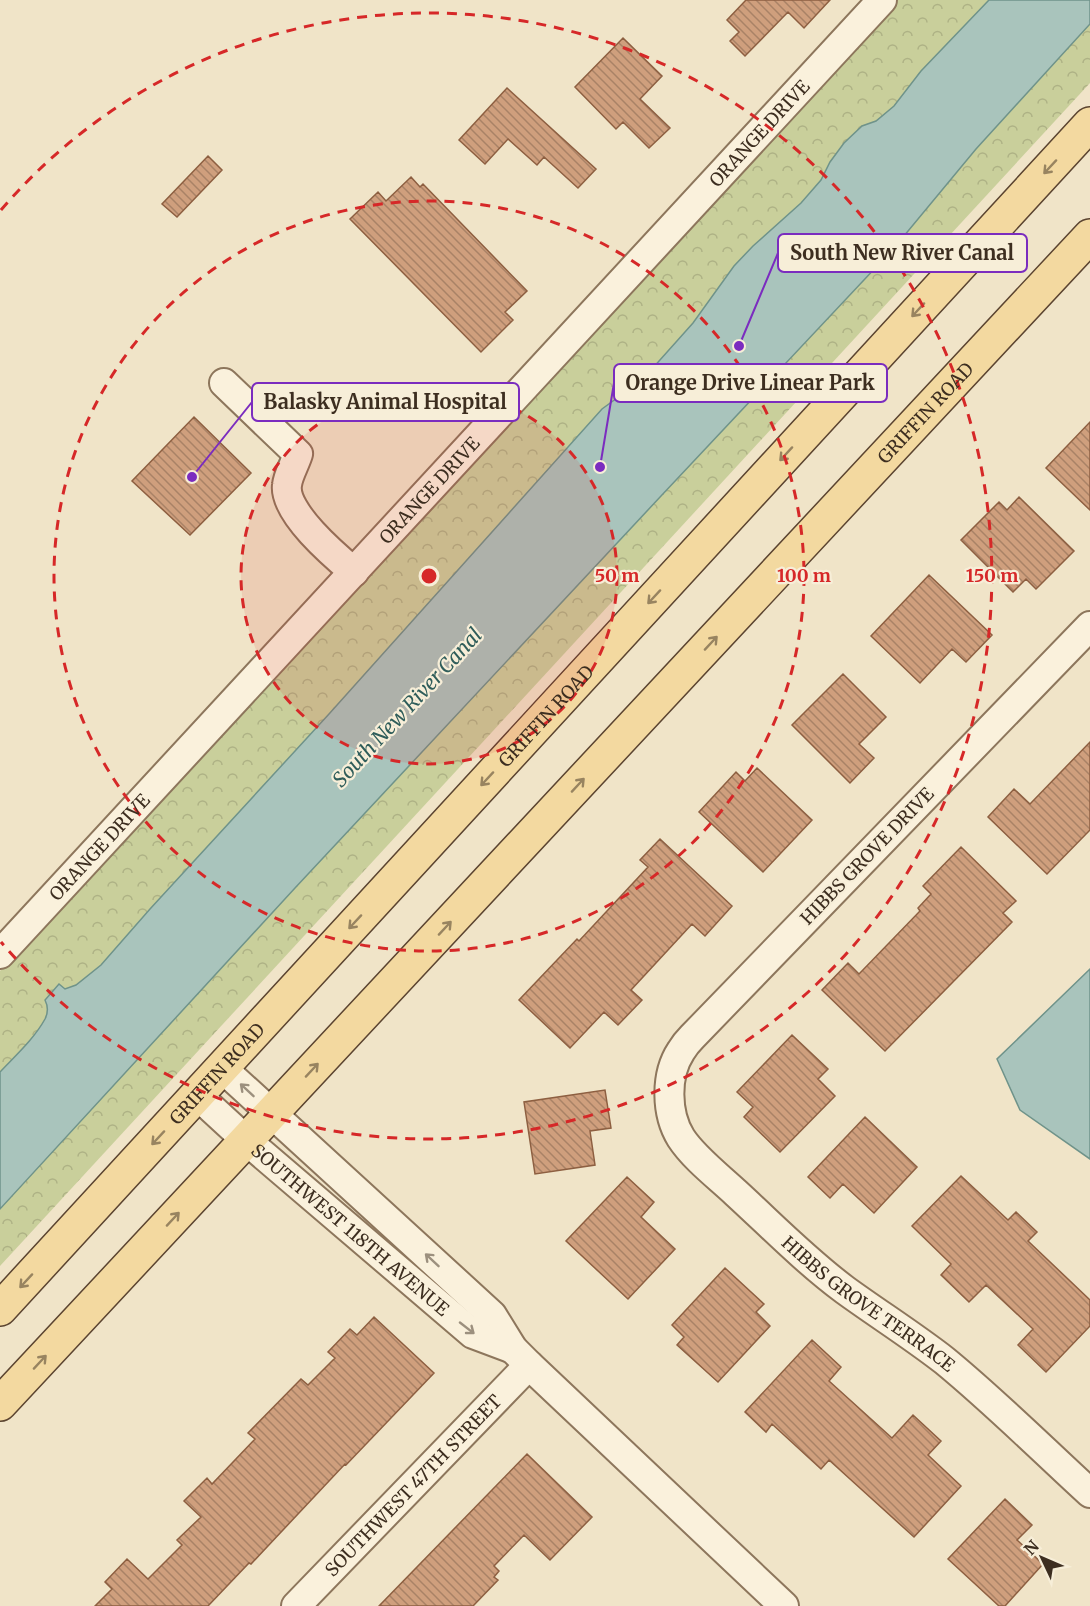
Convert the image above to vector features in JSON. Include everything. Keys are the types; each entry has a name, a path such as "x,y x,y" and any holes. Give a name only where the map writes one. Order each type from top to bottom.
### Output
{"main road":[{"name":"GRIFFIN ROAD","path":"0,1309 1090,124"},
{"name":"GRIFFIN ROAD","path":"0,1404 1090,236"}],"street":[{"name":"ORANGE DRIVE","path":"0,954 882,0"},
{"path":"224,383 298,454 286,486 291,504 298,517 318,539 354,573"},
{"name":"HIBBS GROVE DRIVE","path":"669,1099 673,1069 680,1052 692,1037 1090,626"},
{"name":"SOUTHWEST 118TH AVENUE","path":"222,1068 492,1316 521,1357 784,1606"},
{"name":"SOUTHWEST 118TH AVENUE","path":"197,1095 247,1141 473,1334 521,1357"},
{"name":"HIBBS GROVE TERRACE","path":"669,1099 674,1123 681,1138 699,1158 807,1259 844,1289 910,1334 945,1362 1090,1493"},
{"name":"SOUTHWEST 47TH STREET","path":"296,1606 521,1357"}],"green space":[{"path":"897,0 1090,0 1090,83 0,1266 0,971"}],"water":[{"path":"989,0 1090,0 1090,24 976,149 894,248 295,888 0,1209 0,1072 41,1026 47,1012 45,1000 59,984 65,989 76,985 101,965 602,409 643,379 693,323 734,266 801,203 821,180 830,162 844,143 862,126 876,121 894,106 921,71"},
{"path":"1090,969 1090,1159 1020,1110 997,1059"}],"building":[{"path":"746,0 830,0 804,28 788,12 745,56 730,41 739,32 727,20"},
{"path":"623,38 662,76 640,99 670,128 649,148 623,122 616,129 575,87"},
{"path":"507,88 596,169 578,188 544,157 537,165 508,139 485,164 459,140"},
{"path":"208,156 222,170 177,217 162,204"},
{"path":"411,177 420,187 423,184 527,291 505,312 513,320 481,352 350,219 378,192 386,201"},
{"path":"194,417 251,473 190,535 132,481"},
{"path":"1090,422 1090,510 1046,468"},
{"path":"1019,497 1074,551 1036,589 1026,579 1013,592 961,540 999,502 1007,510"},
{"path":"929,575 992,635 966,662 952,649 920,683 871,636"},
{"path":"843,674 886,717 859,744 874,758 850,783 792,725"},
{"path":"1090,742 1090,830 1047,874 988,817 1014,789 1030,804"},
{"path":"757,768 812,820 763,872 699,812 736,772 745,781"},
{"path":"660,839 732,906 705,936 692,924 631,990 642,1000 618,1025 604,1012 570,1048 519,1000 577,939 579,941 648,867 640,860"},
{"path":"961,847 1016,901 1003,913 1012,922 885,1051 822,990 848,963 859,974 920,911 918,908 931,894 923,886"},
{"path":"792,1035 828,1069 818,1079 835,1096 780,1152 744,1117 753,1107 737,1092"},
{"path":"605,1090 611,1128 590,1131 595,1165 535,1174 524,1102"},
{"path":"865,1117 917,1167 874,1213 843,1184 830,1198 808,1177"},
{"path":"961,1176 1008,1220 1016,1212 1037,1232 1028,1241 1090,1300 1090,1326 1046,1372 1018,1345 1033,1329 986,1285 969,1302 941,1275 951,1264 912,1226"},
{"path":"627,1177 654,1202 641,1217 675,1249 628,1299 566,1241"},
{"path":"725,1268 764,1304 756,1312 770,1326 718,1382 677,1345 684,1337 672,1325"},
{"path":"374,1317 434,1373 251,1564 249,1563 208,1606 95,1606 112,1589 105,1582 127,1559 148,1579 182,1545 177,1540 201,1517 184,1501 207,1478 212,1484 255,1439 248,1433 301,1379 308,1385 335,1358 328,1352 350,1329 357,1335"},
{"path":"812,1340 841,1367 829,1381 892,1438 913,1415 941,1441 928,1455 961,1486 914,1537 829,1460 821,1469 772,1424 766,1432 745,1412"},
{"path":"527,1454 592,1517 550,1560 524,1535 494,1566 499,1571 494,1577 498,1580 473,1606 379,1606"},
{"path":"1005,1499 1032,1525 1017,1540 1043,1564 1005,1606 999,1606 948,1559"}],"place":[{"name":"South New River Canal","path":"739,346"},
{"name":"Orange Drive Linear Park","path":"600,467"},
{"name":"Balasky Animal Hospital","path":"192,477"}]}
